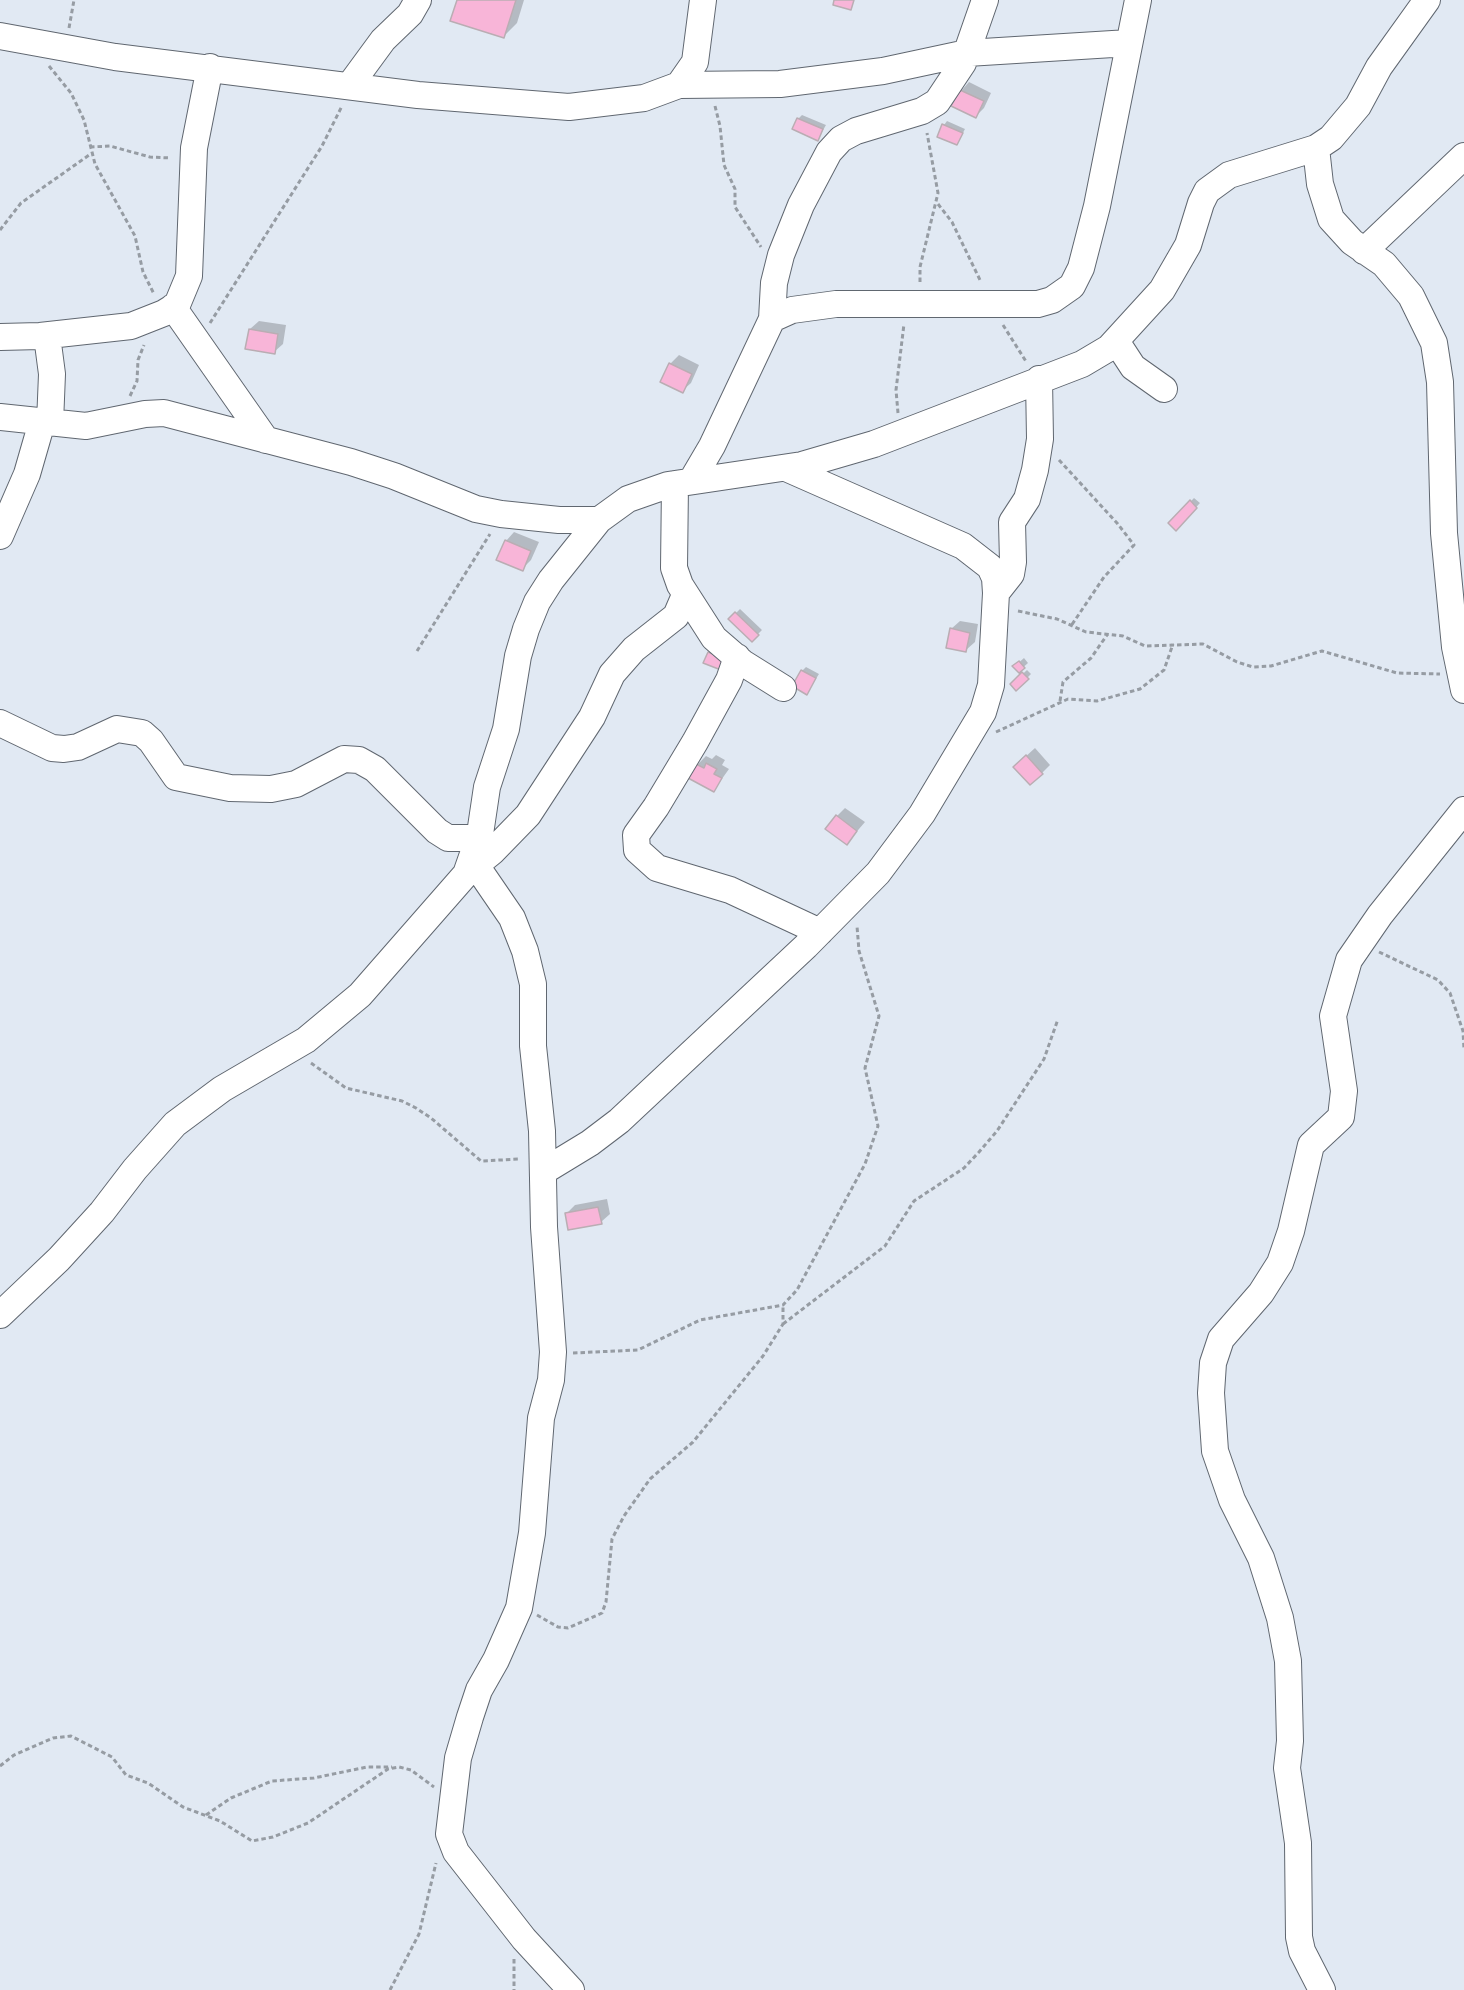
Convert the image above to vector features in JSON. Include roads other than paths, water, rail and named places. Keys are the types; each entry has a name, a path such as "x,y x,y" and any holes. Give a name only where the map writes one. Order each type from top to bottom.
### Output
{"street":[{"path":"350,85 382,40 410,14 418,0"},
{"path":"679,85 695,62 703,0"},
{"path":"783,688 737,657 714,638 685,595 674,568 683,482 712,446 772,319 778,266 801,205 829,152 841,139 856,131 922,111 946,91 967,53 986,0"},
{"path":"772,319 811,306 1045,302 1062,295 1072,286 1081,268 1097,206 1138,0"},
{"path":"0,1315 95,1220 175,1124 222,1089 306,1040 360,995 466,874 476,855 487,788 506,729 518,656 526,629 537,602 551,580 599,520 628,499 683,482 786,468 874,444 1035,380 1082,364 1116,341 1162,290 1188,245 1201,203 1216,182 1236,172 1316,148 1331,138 1358,106 1379,67 1427,0"},
{"path":"0,36 115,57 418,95 569,107 644,98 679,85 780,84 883,71 967,53 1129,43"},
{"path":"0,337 47,336 138,324 170,309 184,292 189,276 194,157 210,68"},
{"path":"1316,148 1323,195 1331,219 1352,242 1384,264 1411,296 1434,343 1440,382 1444,533 1462,682"},
{"path":"1364,250 1464,156"},
{"path":"170,309 197,342 266,440"},
{"path":"0,536 27,474 46,422 52,374 47,336"},
{"path":"1116,341 1133,367 1164,389"},
{"path":"997,592 1011,574 1012,522 1031,488 1040,439 1035,380"},
{"path":"0,417 86,426 164,413 373,469 450,500 501,514 559,520 599,520"},
{"path":"543,1166 590,1143 619,1121 854,898 878,873 922,814 983,712 991,685 997,592 995,578 990,567 963,546 786,468"},
{"path":"476,855 497,848 528,815 592,717 612,674 634,649 676,616 685,595"},
{"path":"737,657 729,680 695,742 656,807 636,835 637,850 657,868 730,890 820,932"},
{"path":"0,723 52,748 64,749 78,747 117,729 142,733 161,753 176,777 230,788 271,789 296,784 344,759 359,760 375,769 437,831 476,855 512,918 525,951 532,984 533,1046 554,1352 551,1380 541,1418 532,1533 519,1608 496,1660 479,1690 463,1740 449,1834 456,1852 524,1939 571,1990"},
{"path":"1322,1990 1302,1951 1299,1937 1298,1843 1287,1768 1290,1740 1288,1661 1280,1618 1260,1558 1220,1470 1215,1451 1211,1394 1213,1363 1221,1339 1260,1293 1280,1263 1291,1231 1311,1145 1341,1117 1344,1091 1333,1017 1346,969 1358,943 1464,810"}]}
